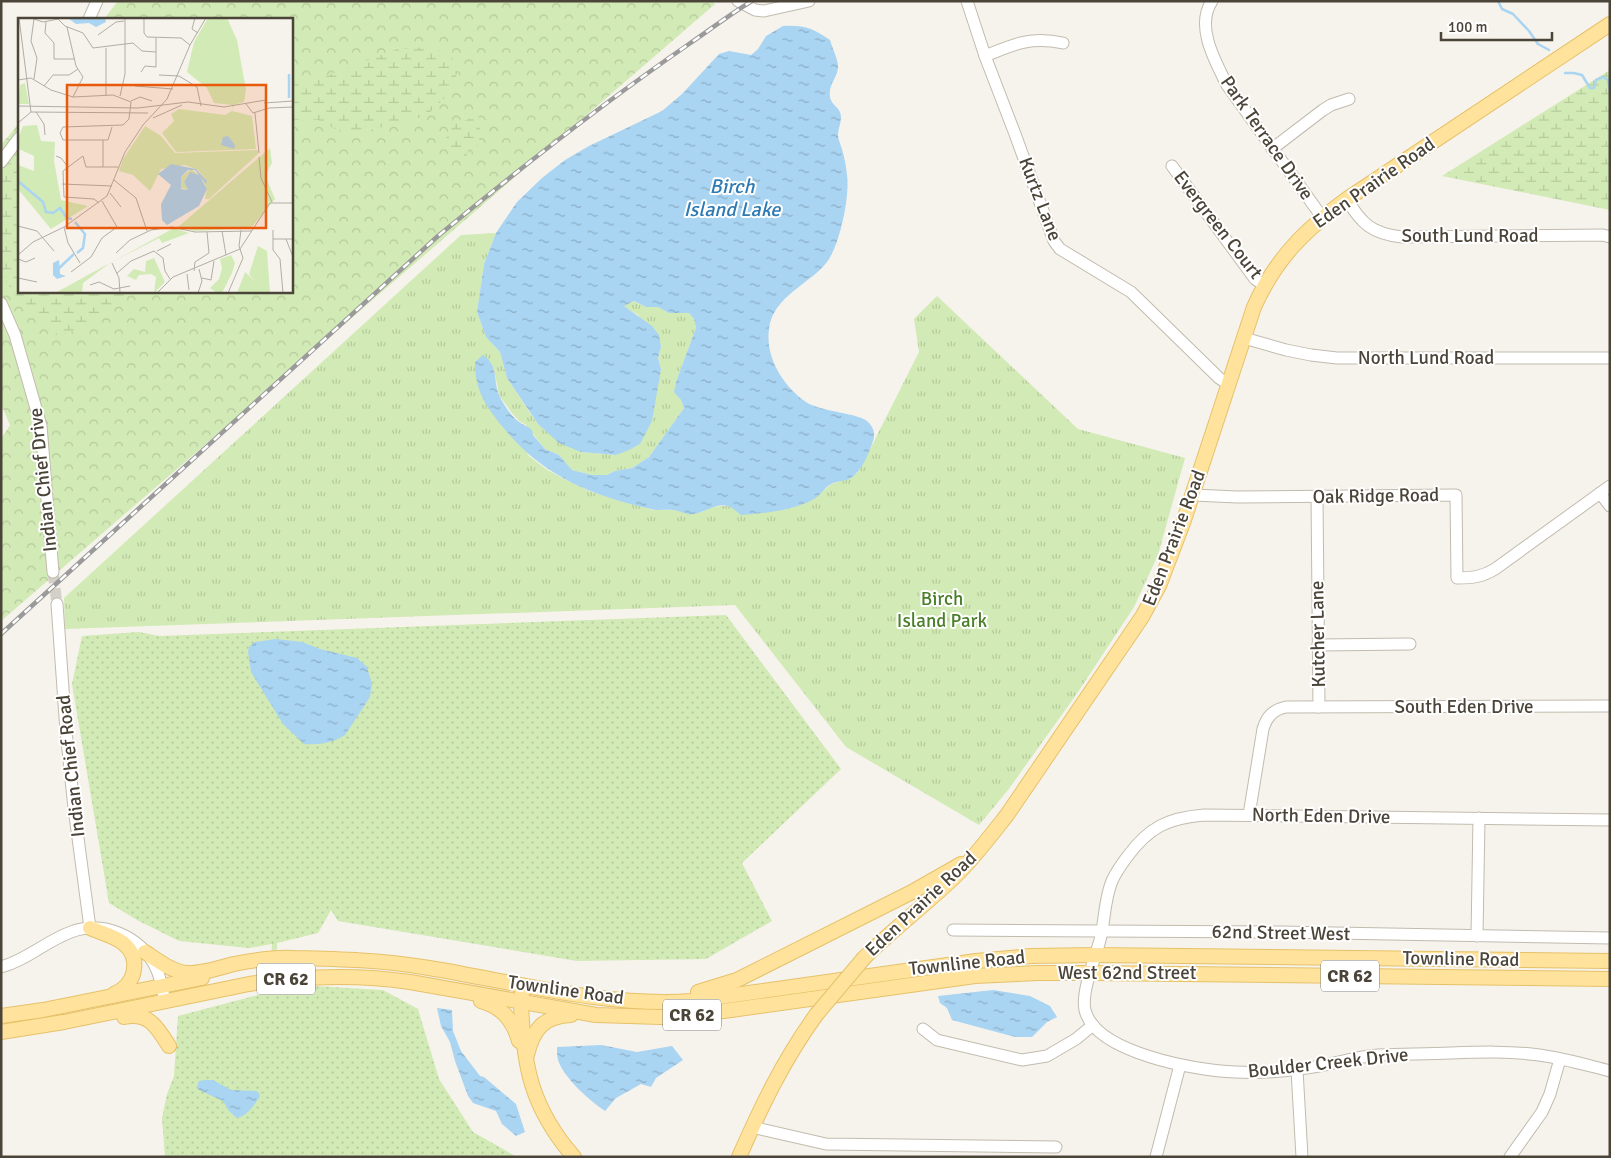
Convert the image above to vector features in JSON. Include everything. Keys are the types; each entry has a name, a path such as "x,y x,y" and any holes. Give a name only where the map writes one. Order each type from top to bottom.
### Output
{"main road":[{"name":"Eden Prairie Road","path":"739,1157 777,1076 797,1041 816,1015 881,940 947,884 971,860 1007,815 1142,618 1159,586 1194,495 1254,307 1264,285 1294,244 1322,217 1347,199 1610,24"},
{"path":"639,1000 702,992 737,980 912,892 971,860"},
{"path":"90,928 122,943 132,954 134,967 132,978 122,991 97,1000"},
{"path":"146,952 165,965 185,972 201,972 247,962 282,958 330,959"},
{"name":"Townline Road","path":"330,959 387,961 603,998 668,1002 691,1001 976,960 1031,956 1095,955 1610,961"},
{"name":"CR 62","path":"1,1016 97,1000 243,970 330,959"},
{"name":"West 62nd Street","path":"389,979 596,1015 629,1017 693,1015 975,976 1038,973 1610,979"},
{"name":"CR 62","path":"2,1032 64,1022 276,980 338,976 389,979"},
{"path":"389,979 394,984 476,1000 496,1007 505,1015 514,1026 535,1095 546,1118 574,1157"},
{"path":"523,985 521,1002 525,1060"},
{"path":"525,1060 533,1036 546,1021 561,1015 596,1015"},
{"path":"2,1032 58,1031 138,1016 149,1020 158,1028 169,1046"}],"street":[{"path":"89,18 97,1"},
{"path":"738,1 755,10 764,11 808,1"},
{"name":"Kurtz Lane","path":"967,1 985,56 1054,241 1060,249 1131,292 1219,378 1228,384"},
{"name":"Park Terrace Drive","path":"1212,1 1206,9 1204,19 1217,66 1239,104 1322,217"},
{"path":"985,56 1028,40 1049,40 1063,43"},
{"path":"1272,149 1331,105 1349,100"},
{"path":"1,162 18,139"},
{"name":"Evergreen Court","path":"1172,166 1255,279 1264,285"},
{"name":"South Lund Road","path":"1347,199 1357,216 1366,225 1377,232 1390,236 1610,236"},
{"name":"Indian Chief Drive","path":"1,303 15,335 41,426 54,572"},
{"name":"North Lund Road","path":"1244,338 1286,350 1336,358 1610,358"},
{"path":"1610,486 1600,493 1610,506"},
{"name":"Oak Ridge Road","path":"1194,495 1237,497 1456,495 1457,578 1477,578 1487,574 1600,493"},
{"name":"Kutcher Lane","path":"1249,815 1266,721 1278,709 1286,707 1319,707 1317,496"},
{"name":"Indian Chief Road","path":"56,604 72,788 90,928"},
{"path":"1318,645 1410,644"},
{"name":"South Eden Drive","path":"1319,707 1610,706"},
{"name":"North Eden Drive","path":"1102,932 1107,894 1117,871 1142,839 1156,828 1171,820 1188,816 1249,815 1610,820"},
{"path":"1477,936 1479,818"},
{"path":"1,967 24,958 72,932 90,928 102,929 119,933 133,941 146,952 156,968 165,1001"},
{"name":"62nd Street West","path":"953,930 1280,932 1610,938"},
{"path":"924,1029 937,1040 1022,1060 1047,1056 1076,1039 1093,1025 1085,1010 1087,981 1102,932"},
{"name":"Boulder Creek Drive","path":"1093,1025 1116,1043 1143,1056 1180,1065 1235,1072 1297,1070 1358,1057 1378,1055 1502,1052 1540,1055 1610,1071"},
{"path":"1510,1157 1542,1112 1550,1094 1560,1059"},
{"path":"1156,1157 1180,1065"},
{"path":"1297,1070 1302,1157"},
{"path":"752,1127 826,1144 1056,1147"}],"green space":[{"path":"118,1 712,1 715,4 1,621 1,439 10,425 1,404 1,145 18,124 18,292 292,292 292,18 105,18"},
{"path":"434,47 452,58 458,69 451,92 426,116 354,134 333,128 318,120 292,122 292,79 311,80 326,76 397,49"},
{"path":"1610,70 1610,210 1442,176"},
{"path":"478,114 480,128 477,146 470,149 466,157 451,152 446,139 453,125"},
{"path":"18,147 18,292 134,292 108,309 105,308 76,330 55,335 28,310 1,274 1,172"},
{"name":"Birch Island Park","path":"496,233 484,264 477,312 486,337 500,352 507,378 538,424 581,452 616,455 640,444 661,369 658,358 661,347 638,315 623,306 633,301 646,307 658,307 669,313 689,313 694,319 696,328 677,379 675,392 684,408 649,457 632,468 615,471 607,475 592,475 572,470 559,455 545,449 525,424 520,422 511,412 499,395 494,369 475,362 529,456 546,469 592,492 653,510 675,510 690,514 702,512 711,507 815,498 831,484 851,478 859,471 919,352 914,319 937,296 1078,429 1185,458 1158,555 1134,607 1076,695 1008,790 979,825 846,747 735,605 65,629 64,598 461,235"},
{"path":"726,615 841,769 742,863 772,921 706,959 577,961 338,921 331,910 318,933 277,943 275,992 313,986 383,990 418,1009 439,1079 473,1132 517,1157 165,1157 162,1118 167,1094 174,1076 178,1016 269,992 272,944 249,948 179,941 137,920 109,903 72,684 82,636 139,632 159,636"}],"water":[{"name":"Birch Island Lake","path":"783,26 808,28 830,40 837,59 838,69 831,88 830,97 841,115 838,137 845,161 848,184 843,220 832,254 820,270 784,299 777,308 769,329 768,340 770,350 777,370 783,379 806,402 820,408 860,417 869,423 873,430 874,438 869,451 861,468 849,479 831,484 806,503 788,509 769,512 741,515 731,507 723,505 698,513 688,514 674,510 651,509 588,490 551,471 517,443 502,426 482,397 475,372 475,362 483,355 492,364 498,391 506,407 516,420 532,430 533,435 545,449 559,455 572,470 592,475 607,475 615,471 632,468 649,457 684,408 681,400 674,392 696,328 694,319 689,313 669,313 658,307 646,307 634,301 624,306 652,326 659,335 661,347 658,358 661,369 652,421 640,444 616,455 581,452 559,443 538,424 507,378 500,352 486,337 477,312 484,264 496,233 517,202 542,178 565,160 589,146 662,111 682,94 719,54 729,51 751,55 758,49 766,36"},
{"path":"276,639 302,642 320,649 357,658 367,667 372,684 370,697 345,735 325,743 304,744 283,724 251,672 248,651 249,647 255,642"},
{"path":"993,990 1030,996 1050,1006 1057,1017 1047,1022 1032,1037 1015,1037 952,1020 947,1008 940,1003 938,996"},
{"path":"437,1008 452,1010 453,1031 461,1051 480,1076 484,1077 516,1104 525,1132 516,1136 502,1124 496,1111 473,1103 468,1096 450,1042 441,1026"},
{"path":"601,1045 637,1052 672,1046 683,1060 656,1078 651,1087 641,1084 616,1098 605,1111 571,1081 561,1067 557,1054 557,1047"},
{"path":"213,1080 231,1090 256,1091 260,1096 248,1113 237,1118 229,1111 223,1101 199,1090 197,1087 199,1081"}],"waterway":[{"path":"1498,1 1502,9 1513,14 1538,44 1549,50"},
{"path":"1565,73 1582,75 1590,88 1594,88 1596,80 1603,77 1608,80 1610,92"}],"tunnel":[{"path":"53,572 57,604"}],"railway":[{"path":"1,634 438,236 593,113 752,1"}]}
